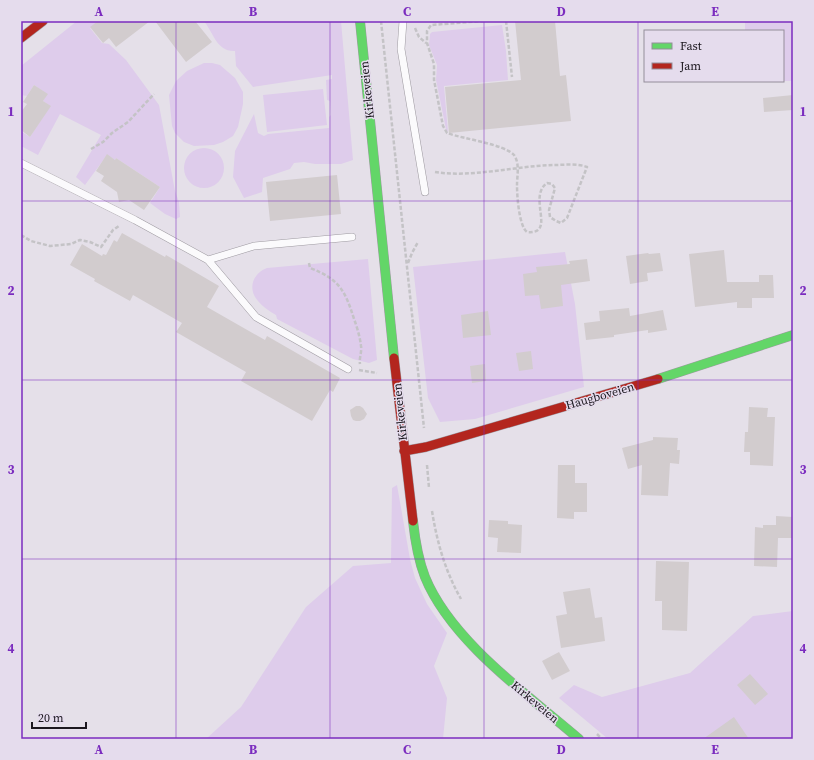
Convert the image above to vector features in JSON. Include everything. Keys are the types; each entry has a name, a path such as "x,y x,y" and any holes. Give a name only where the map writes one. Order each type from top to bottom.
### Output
{"main road":[{"path":"21,38 43,21"},
{"name":"Kirkeveien","path":"360,21 404,451 417,551 429,586 442,609 468,642 500,672 579,739"},
{"name":"Haugboveien","path":"404,451 426,447 670,376 793,335"}],"lane":[{"path":"403,21 401,49 425,192"},
{"path":"21,163 135,220 208,260 256,317 348,369"},
{"path":"208,260 254,246 352,237"}],"path":[{"path":"381,21 408,265 424,433"},
{"path":"422,174 433,172 456,174 517,168 538,165 572,165 587,167 567,218 561,223 550,217 549,210 555,188 552,184 547,183 543,186 540,193 542,221 540,228 536,232 527,232 523,229 517,187 517,168 517,163 514,155 494,145 469,140 447,133 443,126 434,80 434,64 427,43 427,31 431,25 483,21"},
{"path":"506,21 512,77"},
{"path":"413,22 419,37 427,43"},
{"path":"91,149 104,142 112,133 128,122 154,94"},
{"path":"21,235 31,241 50,246 71,244 80,240 90,242 101,247 114,230 123,222 135,220"},
{"path":"408,265 418,242"},
{"path":"309,264 310,268 332,279 345,293 357,327 361,346 359,362 362,370"},
{"path":"348,369 380,374"},
{"path":"427,464 430,494"},
{"path":"432,509 441,555 464,604"},
{"path":"596,734 602,739"}],"shaded area":[{"path":"77,21 99,21 90,28 102,43 109,44 126,60 159,105 175,191 179,202 180,217 176,219 165,214 150,203 160,187 116,158 115,160 107,155 85,185 76,177 101,135 60,114 38,155 21,146 21,133 22,132 30,137 50,106 43,101 47,94 34,85 27,96 21,95 21,66"},
{"path":"204,21 341,21 353,160 341,164 315,164 304,162 294,163 290,169 263,178 262,192 244,198 233,177 235,151 254,114 258,133 264,136 268,134 329,128 329,117 331,115 330,101 327,100 326,80 332,79 332,75 253,87 236,66 235,51 224,49 216,41"},
{"path":"745,21 793,21 793,81 784,81 784,30 745,30"},
{"path":"502,25 508,80 444,86 448,132 446,129 436,80 437,65 429,45 430,34 432,32"},
{"path":"204,63 220,65 235,78 243,92 243,104 238,127 233,136 214,145 194,146 184,142 175,133 172,126 169,95 176,81 187,71"},
{"path":"323,89 327,125 267,132 263,95"},
{"path":"200,148 208,148 215,151 221,157 224,168 221,179 215,185 208,188 200,188 193,185 187,179 184,172 184,164 187,157 193,151"},
{"path":"565,252 575,304 584,387 475,419 440,422 428,398 413,267"},
{"path":"368,259 377,360 369,363 353,359 277,319 276,315 266,309 258,301 253,291 252,287 255,277 262,270 267,268"},
{"path":"397,485 410,559 415,578 427,604 447,633 434,666 447,698 443,739 206,739 241,707 306,607 353,566 391,563 392,488"},
{"path":"793,611 793,739 608,739 559,698 574,685 602,697 690,673 753,616"}],"building":[{"path":"98,21 150,21 116,47 109,38 103,43 90,27"},
{"path":"155,21 195,21 212,42 186,62"},
{"path":"515,21 555,21 560,76 566,75 571,121 449,133 445,87 521,80"},
{"path":"34,85 48,94 43,101 51,106 30,137 21,130 21,112 27,104 23,102"},
{"path":"793,95 793,110 764,112 763,98"},
{"path":"107,154 115,160 116,158 160,187 144,210 129,200 119,202 117,192 101,181 104,176 96,171"},
{"path":"337,175 341,214 270,221 266,182"},
{"path":"122,233 165,257 166,255 219,286 207,307 265,340 267,336 340,378 333,392 330,390 312,421 241,381 246,372 176,332 182,323 133,295 130,301 94,281 95,279 70,265 82,244 102,256 103,254 106,255 114,240 117,242"},
{"path":"724,250 727,282 759,282 759,275 773,275 774,298 752,298 752,308 737,308 737,302 695,307 689,254"},
{"path":"660,253 663,271 647,273 648,281 630,284 626,256"},
{"path":"587,259 590,281 561,285 563,306 541,309 539,295 525,296 523,274 537,272 536,267 570,264 569,261"},
{"path":"629,308 630,316 663,310 667,330 648,333 648,330 614,335 614,337 586,340 584,323 600,321 599,311"},
{"path":"488,311 491,335 463,338 461,315"},
{"path":"531,351 533,369 519,371 516,353"},
{"path":"485,364 486,381 472,383 470,366"},
{"path":"356,406 363,408 367,414 364,419 360,421 353,420 351,416 350,410"},
{"path":"749,407 768,408 767,417 775,417 773,466 750,465 750,452 744,452 745,432 748,432"},
{"path":"653,437 678,438 677,450 680,450 679,464 670,463 668,496 641,495 642,465 628,469 622,448 653,440"},
{"path":"558,465 575,465 575,483 587,483 587,512 574,512 574,519 557,518"},
{"path":"776,516 793,517 793,538 778,538 777,567 754,566 755,527 763,528 763,525 776,525"},
{"path":"489,520 508,521 508,524 522,525 521,553 497,552 498,538 488,537"},
{"path":"656,561 689,562 687,631 662,630 662,601 655,601"},
{"path":"590,588 595,618 602,617 605,641 561,648 556,616 567,614 563,592"},
{"path":"559,652 570,671 552,680 542,661"},
{"path":"750,674 768,694 755,705 737,685"},
{"path":"734,717 749,739 703,739"}],"traffic: fast":[{"path":"360,21 394,358"},
{"path":"658,379 793,335"},
{"path":"413,521 417,549 425,577 437,601 453,623 493,666 579,739"}],"traffic: jam":[{"path":"21,38 43,21"},
{"path":"394,358 413,521"},
{"path":"404,451 426,447 658,379"}]}
